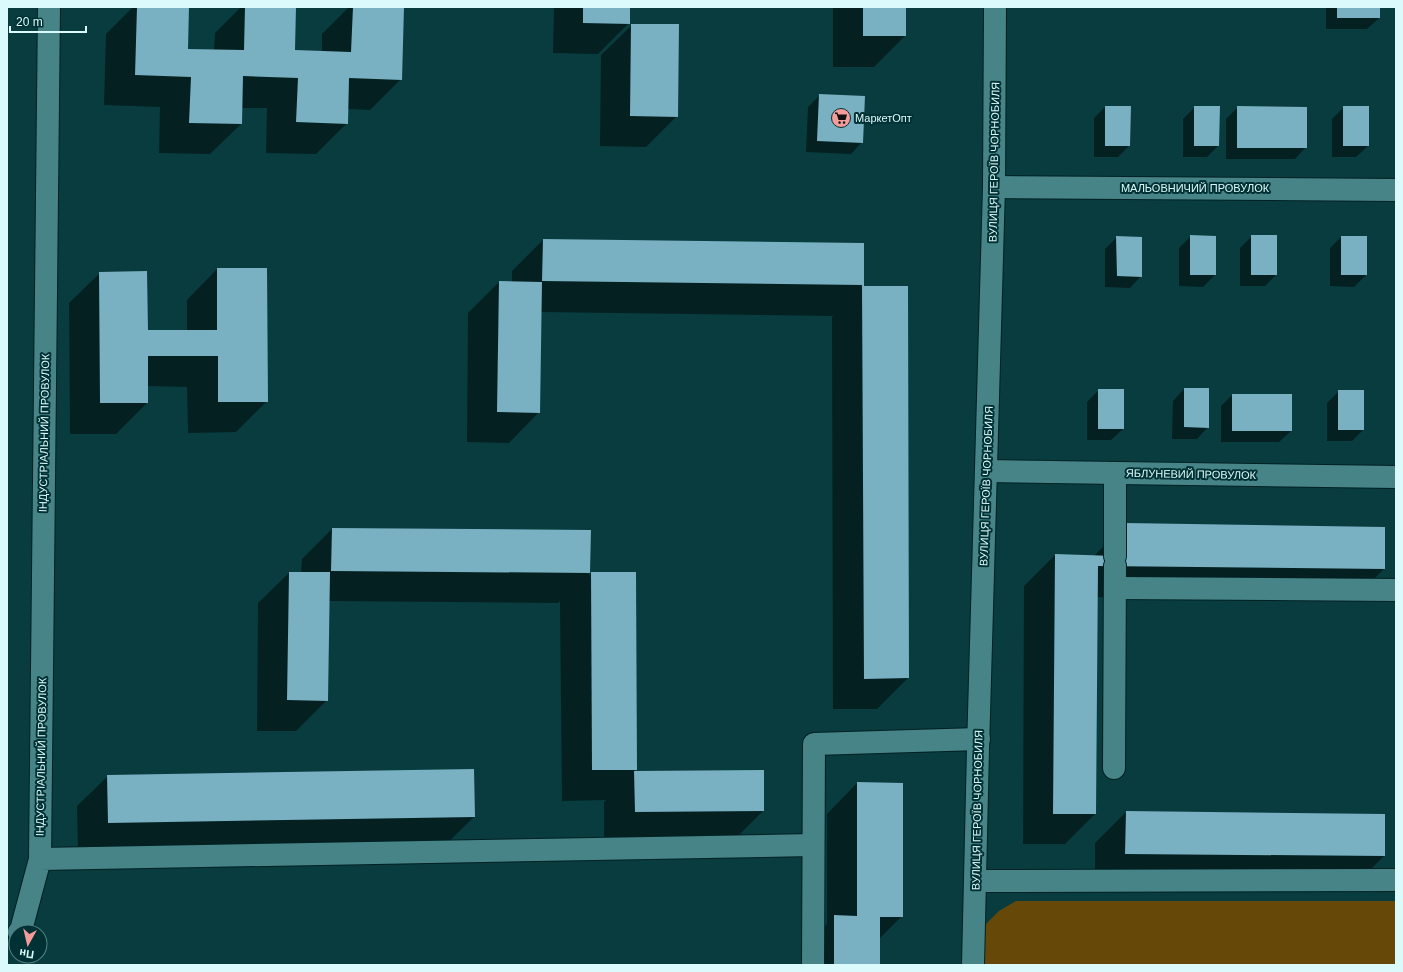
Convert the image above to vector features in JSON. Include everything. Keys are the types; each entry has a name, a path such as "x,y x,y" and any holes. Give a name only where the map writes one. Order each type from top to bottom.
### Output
{"street":[{"name":"ІНДУСТРІАЛЬНИЙ ПРОВУЛОК","path":"23,924 40,858 49,7"},
{"name":"ВУЛИЦЯ ГЕРОЇВ ЧОРНОБИЛЯ","path":"973,965 994,187 995,7"},
{"name":"МАЛЬОВНИЧИЙ ПРОВУЛОК","path":"994,187 1396,190"},
{"name":"ЯБЛУНЕВИЙ ПРОВУЛОК","path":"987,471 1396,477"},
{"path":"1114,768 1115,473"},
{"path":"1115,588 1396,590"},
{"path":"813,965 814,744 978,739"},
{"path":"40,858 814,845"},
{"path":"975,881 1396,880"}],"shaded area":[{"path":"1016,901 1396,901 1396,965 984,965 985,925 999,911"}],"building":[{"path":"137,7 189,7 188,49 244,50 245,7 296,7 295,50 351,52 353,7 404,7 402,80 349,78 348,124 296,122 298,78 243,76 242,124 189,123 191,77 135,75"},
{"path":"583,7 630,7 630,24 583,23"},
{"path":"863,7 906,7 906,36 863,36"},
{"path":"1337,7 1380,7 1380,18 1337,18"},
{"path":"631,24 679,24 678,117 630,116"},
{"name":"МаркетОпт","path":"819,94 865,96 863,143 817,141"},
{"path":"1105,106 1131,106 1130,146 1105,146"},
{"path":"1194,106 1220,106 1219,146 1194,146"},
{"path":"1237,106 1307,107 1307,148 1237,148"},
{"path":"1343,106 1369,106 1369,146 1343,146"},
{"path":"1190,235 1216,236 1216,275 1190,275"},
{"path":"1251,235 1277,235 1277,275 1251,275"},
{"path":"1116,236 1142,237 1142,277 1117,276"},
{"path":"1341,236 1367,236 1367,275 1341,275"},
{"path":"543,239 864,243 864,286 908,286 909,678 864,679 862,285 542,281"},
{"path":"217,268 267,268 268,402 218,402 218,356 148,356 148,403 100,403 99,272 147,271 148,330 217,330"},
{"path":"499,281 542,282 540,413 497,412"},
{"path":"1184,388 1209,388 1209,428 1184,427"},
{"path":"1098,389 1124,389 1124,429 1098,429"},
{"path":"1338,390 1364,390 1364,430 1338,430"},
{"path":"1232,394 1292,394 1292,431 1232,431"},
{"path":"1125,523 1385,527 1385,569 1098,566 1096,814 1053,814 1055,554 1115,556"},
{"path":"332,528 591,530 590,573 331,571"},
{"path":"289,572 330,572 328,701 287,700"},
{"path":"591,572 636,572 637,770 592,770"},
{"path":"474,769 475,817 108,823 107,775"},
{"path":"764,770 764,811 635,812 634,771"},
{"path":"857,782 903,783 903,917 880,917 880,965 834,965 834,915 857,916"},
{"path":"1126,811 1385,814 1385,856 1125,854"}],"place":[{"name":"МаркетОпт","path":"841,118"}]}
